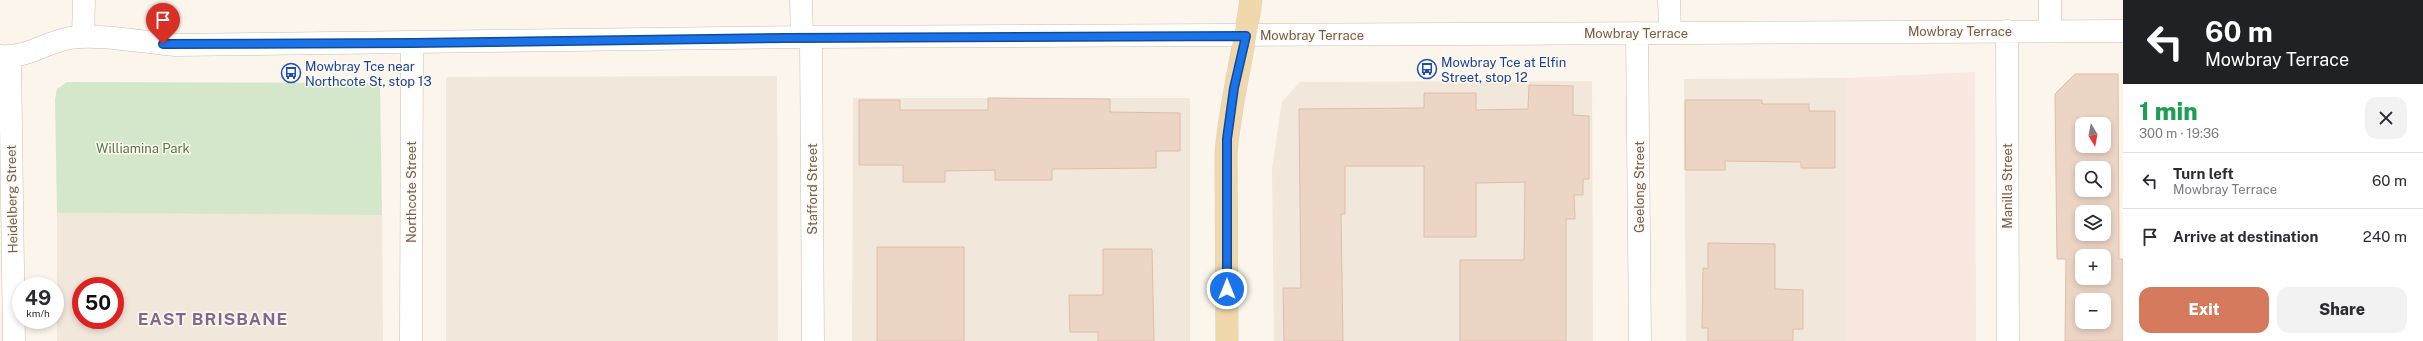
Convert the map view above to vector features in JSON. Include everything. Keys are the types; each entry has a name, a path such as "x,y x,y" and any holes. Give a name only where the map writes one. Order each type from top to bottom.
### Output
{"main road":[{"path":"1227,341 1226,154 1234,88 1246,36 1251,0"}],"street":[{"path":"83,36 84,0"},
{"name":"Stafford Street","path":"801,0 806,38 813,341"},
{"path":"1669,0 1670,33"},
{"path":"2050,0 2050,31"},
{"name":"Manilla Street","path":"2007,31 2008,341"},
{"name":"Mowbray Terrace","path":"5,56 19,56 53,42 83,36 176,45 806,38 2123,31"},
{"name":"Geelong Street","path":"1638,33 1640,341"},
{"name":"Northcote Street","path":"411,341 412,43"},
{"name":"Heidelberg Street","path":"5,56 14,341"}],"shaded area":[{"path":"1975,72 1976,341 1846,341 1846,78"},
{"path":"777,76 778,341 446,341 446,77"},
{"path":"1846,78 1846,341 1686,341 1684,79"},
{"path":"1592,81 1593,341 1274,341 1272,169 1282,102 1300,82"},
{"path":"853,98 1190,98 1190,341 852,341"},
{"path":"57,213 382,215 383,341 57,341 57,329 64,329 64,277 57,277"}],"green space":[{"name":"Williamina Park","path":"67,82 380,83 382,215 57,213 55,99 57,89"}],"building":[{"path":"2075,74 2118,74 2119,259 2123,259 2123,341 2065,341 2066,259 2057,259 2055,94"},
{"path":"1529,85 1573,86 1573,115 1589,116 1589,179 1583,179 1583,195 1574,195 1575,219 1566,219 1566,341 1460,341 1460,260 1524,260 1525,182 1476,183 1476,237 1424,237 1424,166 1345,166 1345,214 1341,214 1343,341 1284,341 1283,288 1301,288 1299,109 1424,108 1424,93 1476,93 1476,110 1528,109"},
{"path":"988,98 1110,99 1110,112 1180,113 1180,151 1156,151 1156,168 1052,169 1052,180 995,180 995,170 945,171 945,182 903,182 903,165 859,165 859,100 900,100 900,110 988,110"},
{"path":"1685,100 1762,100 1762,104 1809,104 1809,111 1835,111 1835,168 1801,168 1801,162 1725,161 1725,170 1685,170"},
{"path":"1708,243 1775,244 1775,289 1803,290 1803,329 1793,329 1793,341 1708,341 1708,328 1702,328 1703,268 1708,269"},
{"path":"877,247 964,247 964,341 877,341"},
{"path":"1103,249 1152,249 1154,341 1098,341 1098,332 1070,332 1069,295 1103,295"}],"place":[{"name":"Mowbray Tce at Elfin Street, stop 12","path":"1427,69"},
{"name":"Mowbray Tce near Northcote St, stop 13","path":"291,73"}],"district":[{"name":"EAST BRISBANE","path":"213,319"}],"route":[{"path":"163,44 412,43 786,38 1246,36 1234,88 1228,124 1226,154 1227,289"}]}
